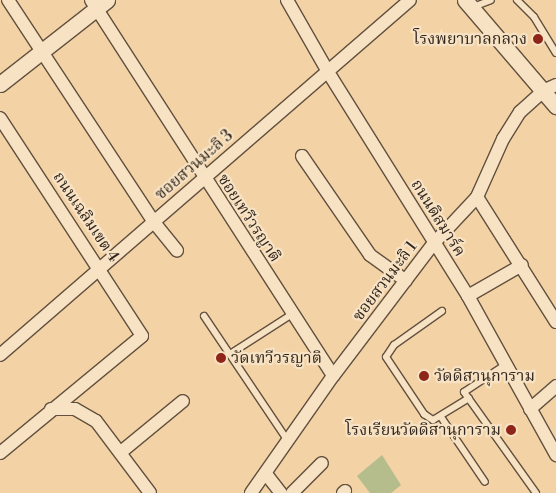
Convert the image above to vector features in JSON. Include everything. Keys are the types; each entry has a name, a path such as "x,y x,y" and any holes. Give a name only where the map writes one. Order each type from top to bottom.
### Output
{"street":[{"path":"8,0 153,222 177,251"},
{"name":"ถนนดิสมาร์ค","path":"287,0 328,72 468,296 556,455"},
{"name":"ซอยสวนมะลิ 3","path":"0,354 410,0"},
{"path":"0,84 98,3"},
{"name":"ซอยเทวีวรญาติ","path":"98,3 204,179 333,376"},
{"path":"468,4 550,88 556,106"},
{"name":"ซอยสวนมะลิ 1","path":"251,493 289,442 333,376 434,243 477,197 508,132 520,112 550,88"},
{"name":"ถนนเฉลิมเขต 4","path":"0,118 100,268 142,336 51,409"},
{"path":"302,156 370,255 406,281"},
{"path":"477,197 522,265 556,322"},
{"path":"468,296 522,265"},
{"path":"530,409 556,386"},
{"path":"121,452 183,401"},
{"path":"3,445 51,409 75,409 87,414 121,452 150,493"},
{"path":"292,493 322,463"},
{"path":"266,474 281,493"}],"lane":[{"path":"468,4 491,0"},
{"path":"517,0 534,18 556,53"},
{"path":"442,311 394,345 386,357 424,414 433,420 441,417 468,398"},
{"path":"230,354 292,314"},
{"path":"204,316 289,442"},
{"path":"505,365 464,392 536,493"},
{"path":"441,417 485,482"}],"green space":[{"path":"382,455 401,485 391,493 370,493 357,476"}],"place":[{"name":"โรงพยาบาลกลาง","path":"538,39"},
{"name":"วัดเทวีวรญาติ","path":"221,358"},
{"name":"วัดดิสานุการาม","path":"424,376"},
{"name":"โรงเรียนวัดดิสานุการาม","path":"511,430"}]}
